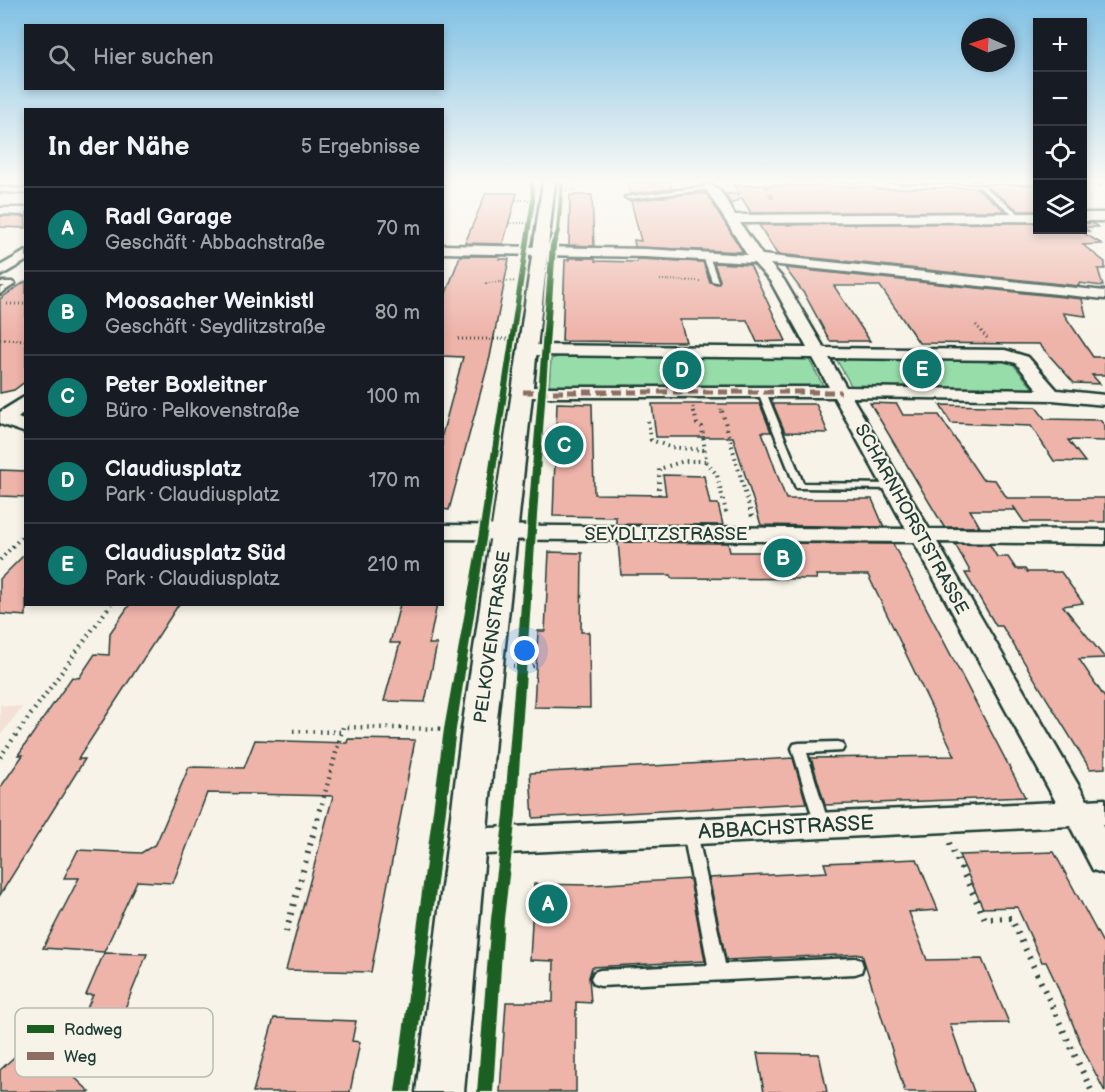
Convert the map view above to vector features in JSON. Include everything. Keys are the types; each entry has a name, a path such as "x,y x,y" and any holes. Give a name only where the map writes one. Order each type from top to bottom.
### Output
{"street":[{"name":"PELKOVENSTRASSE","path":"440,1092 479,729 523,392 520,344 544,233"},
{"name":"SCHARNHORSTSTRASSE","path":"740,233 751,251 777,280 922,535 1091,813 1105,860"},
{"path":"444,249 758,259 876,268 1105,295"},
{"path":"0,272 24,256"},
{"path":"520,344 1010,355 1022,360 1052,395"},
{"path":"523,392 841,392 1052,395 1105,400"},
{"path":"2,419 24,402"},
{"path":"2,419 24,427"},
{"name":"SEYDLITZSTRASSE","path":"444,532 1105,537"},
{"name":"ABBACHSTRASSE","path":"467,842 1091,813"}],"lane":[{"path":"706,256 715,281"},
{"path":"0,284 12,284 0,292"},
{"path":"762,392 799,486 896,487"},
{"path":"822,825 799,748 837,747"},
{"path":"690,831 718,973"},
{"path":"600,978 855,966"}],"path":[{"path":"660,280 715,281"},
{"path":"486,284 486,281 521,282"},
{"path":"0,304 24,304"},
{"path":"0,339 24,340"},
{"path":"458,339 520,344"},
{"path":"689,392 697,424 702,427 706,461 717,475 731,534"},
{"path":"716,392 757,535"},
{"path":"648,421 651,440 683,450 704,450"},
{"path":"683,450 684,461"},
{"path":"659,495 657,474 659,469 684,461 706,461"},
{"path":"0,560 24,534"},
{"path":"0,757 110,606"},
{"path":"286,932 343,727 479,729"},
{"path":"293,731 342,732"},
{"path":"938,820 985,919 1011,918 1092,1092"}],"shaded area":[{"path":"0,705 22,707 0,736"}],"green space":[{"path":"564,355 807,356 824,387 557,390 549,386 551,359"},
{"path":"835,357 1002,359 1011,362 1032,387 1029,390 852,387"}],"building":[{"path":"469,233 506,233 503,244 465,243"},
{"path":"569,233 593,233 594,246 569,245"},
{"path":"639,233 731,233 743,252 635,247 634,240 641,241"},
{"path":"764,233 1085,234 1102,244 1083,245 1105,262 1105,269 1098,269 1103,286 1079,283 1079,286 777,254"},
{"path":"460,256 500,256 499,259 509,259 490,357 449,510 444,509 444,428 463,357 444,356 444,299"},
{"path":"595,258 595,261 637,262 637,259 703,262 710,282 717,284 720,280 714,263 750,265 786,341 757,342 747,320 680,320 686,342 562,341 565,260"},
{"path":"785,268 1082,299 1086,316 1063,313 1093,357 1105,357 1105,375 1092,375 1100,384 1074,383 1039,344 919,343 880,286 834,286 870,341 830,341 805,295"},
{"path":"24,282 24,382 14,390 0,393 0,299"},
{"path":"557,403 592,404 594,494 666,495 663,475 704,476 710,504 718,504 723,525 616,524 616,517 553,516"},
{"path":"870,403 897,404 903,415 939,415 982,479 995,480 1007,498 1105,498 1105,522 1024,522 1016,510 970,510 980,527 944,527"},
{"path":"652,404 760,404 771,432 762,432 786,499 872,499 884,527 761,525 733,437 656,437"},
{"path":"773,404 816,404 828,433 785,432"},
{"path":"940,405 1036,407 1045,419 1100,420 1105,426 1105,441 1068,440 1085,462 1054,461 1031,426 951,423"},
{"path":"0,470 24,471 24,497 0,496"},
{"path":"618,542 728,543 730,552 768,552 766,543 893,544 1025,797 825,805 811,758 955,756 868,575 816,575 817,579 671,578 671,575 621,575"},
{"path":"955,544 990,545 997,557 1008,557 1016,569 1025,569 1027,572 1061,572 1083,603 1063,606 1105,658 1079,659 1105,698 1105,768 1090,769 1002,626 996,626 965,573 971,573"},
{"path":"549,552 582,553 581,632 589,632 590,708 534,707 538,631 545,631"},
{"path":"24,555 26,616 0,614 0,579"},
{"path":"129,606 178,606 78,759 85,759 0,895 0,788 23,755 18,755 72,677 79,678 95,654 109,655 110,633"},
{"path":"399,606 437,606 429,644 437,644 425,702 384,701 400,643 390,643"},
{"path":"348,739 415,740 371,972 286,970 333,796 207,793 173,883 137,881 104,952 43,948 79,878 64,878 78,850 141,853 156,844 189,767 244,768 255,740 347,743"},
{"path":"793,758 806,803 533,818 530,773"},
{"path":"1054,852 1105,947 1105,1092 1083,1049 1056,983 1046,962 1042,962 1017,907 983,908 959,855"},
{"path":"917,859 938,910 909,912 927,960 982,959 1009,1023 950,1024 974,1092 905,1092 862,954 726,960 709,878 827,872 824,863"},
{"path":"690,879 705,961 592,967 589,977 591,1003 576,1002 576,1092 500,1092 506,1002 553,1002 554,961 530,960 534,884 589,885"},
{"path":"104,953 147,954 125,1008 87,1008 93,995 86,995"},
{"path":"274,1018 356,1021 352,1041 360,1042 350,1092 253,1092"},
{"path":"757,1053 819,1054 827,1092 764,1092"},
{"path":"15,1056 15,1077 74,1077 90,1092 0,1092 0,1070"}],"marked path":[{"path":"523,392 841,392"}],"cycle path":[{"path":"403,1092 450,729 483,533 528,233"},
{"path":"485,1092 498,919 510,815 553,245 557,233"}],"place":[{"name":"Claudiusplatz Süd","path":"922,369"},
{"name":"Claudiusplatz","path":"682,370"},
{"name":"Peter Boxleitner","path":"564,445"},
{"name":"Moosacher Weinkistl","path":"783,558"},
{"name":"Radl Garage","path":"548,904"}]}
